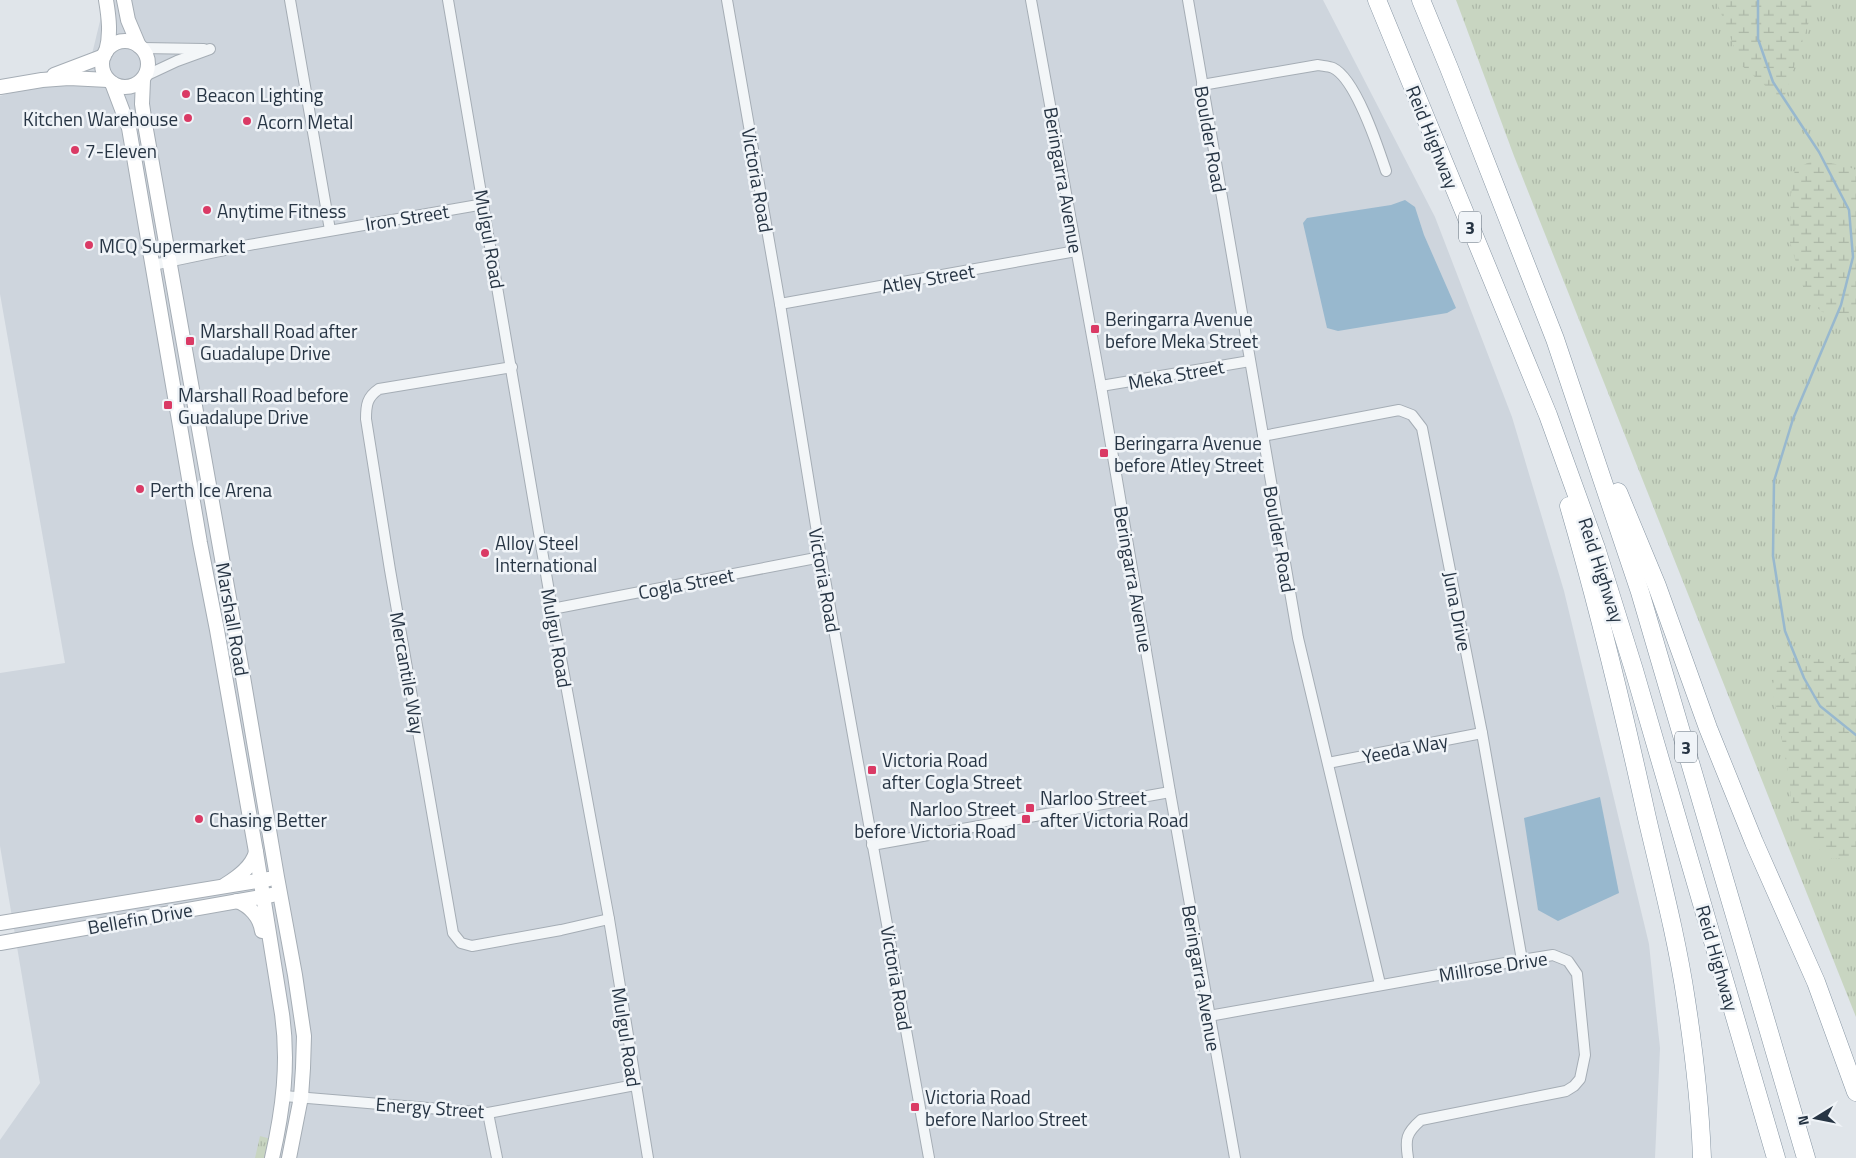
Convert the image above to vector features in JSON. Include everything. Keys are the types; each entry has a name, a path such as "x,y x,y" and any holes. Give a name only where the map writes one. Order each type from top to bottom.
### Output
{"highway":[{"name":"Reid Highway","path":"1376,0 1548,415 1602,566 1776,1158"},
{"name":"Reid Highway","path":"1421,0 1555,338 1640,592 1806,1158"},
{"path":"1555,338 1657,586 1708,728 1750,834 1816,982 1856,1092"},
{"path":"1526,362 1589,575 1620,697 1671,921 1686,999 1703,1153"}],"main road":[{"path":"106,0 109,41 103,69 110,82"},
{"path":"0,87 42,80 69,78 110,82 119,87 128,88 136,85 144,78 149,64 147,56 128,20 124,0"},
{"path":"42,80 105,54 115,44 123,41 132,42 141,47"},
{"name":"Marshall Road","path":"144,78 142,104 145,124 295,975 304,1036 301,1096 289,1158"},
{"name":"Marshall Road","path":"110,82 129,128 200,543 256,852 282,1014 286,1041 284,1096 272,1158"},
{"path":"219,888 234,879 251,864 256,852"},
{"name":"Bellefin Drive","path":"0,923 277,878"},
{"name":"Bellefin Drive","path":"0,943 280,894"},
{"path":"237,901 246,904 253,910 261,927 271,981 282,1014"}],"street":[{"path":"290,0 330,230"},
{"name":"Mulgul Road","path":"448,0 552,609 609,919 634,1085 648,1158"},
{"name":"Victoria Road","path":"727,0 780,304 821,557 929,1158"},
{"name":"Beringarra Avenue","path":"1032,0 1235,1158"},
{"name":"Boulder Road","path":"1188,0 1298,638 1380,984"},
{"path":"141,47 210,49 177,61 144,78"},
{"path":"1202,85 1318,65 1333,68 1347,80 1372,131 1386,171"},
{"name":"Iron Street","path":"153,265 249,244 484,204"},
{"name":"Atley Street","path":"780,304 1076,251"},
{"name":"Meka Street","path":"1101,386 1250,361"},
{"name":"Mercantile Way","path":"512,367 379,389 370,395 366,406 366,418 390,570 454,933 461,943 472,946 561,930 609,919"},
{"name":"Juna Drive","path":"1263,436 1399,410 1412,415 1422,428 1482,733 1522,960"},
{"name":"Cogla Street","path":"552,609 821,557"},
{"name":"Yeeda Way","path":"1328,763 1482,733"},
{"path":"872,845 1170,792"},
{"name":"Millrose Drive","path":"1209,1016 1380,984 1553,955 1568,961 1577,974 1585,1055 1584,1068 1580,1079 1566,1091 1421,1120 1409,1130 1406,1145 1408,1158"},
{"name":"Energy Street","path":"284,1096 488,1113 634,1085"},
{"path":"488,1113 497,1158"}],"shaded area":[{"path":"99,0 1323,0 1435,217 1512,417 1564,591 1649,944 1660,1048 1655,1158 0,1158 0,1140 40,1083 0,846 0,673 65,663 0,294 0,96 10,93 7,79 65,68 92,54 101,17"}],"green space":[{"path":"1456,0 1856,0 1856,1017 1514,156"},
{"path":"1716,0 1816,0 1783,101 1741,65"},
{"path":"1814,160 1846,166 1856,170 1856,315 1822,312 1806,297 1790,242 1791,194 1795,169"},
{"path":"1856,650 1856,857 1832,859 1793,830 1790,783 1772,687 1781,657 1839,662"},
{"path":"260,1136 271,1139 265,1158 255,1158"}],"water":[{"path":"1405,200 1415,207 1424,235 1456,308 1447,313 1338,331 1327,328 1303,223 1307,218 1391,205"},
{"path":"1600,797 1619,893 1558,921 1538,910 1524,818"}],"waterway":[{"path":"1758,0 1758,39 1773,82 1819,152 1849,210 1853,257 1841,305 1793,419 1774,481 1773,556 1785,631 1804,678 1820,706 1856,735"}],"place":[{"name":"Beacon Lighting","path":"186,94"},
{"name":"Kitchen Warehouse","path":"188,118"},
{"name":"Acorn Metal","path":"247,121"},
{"name":"7-Eleven","path":"75,150"},
{"name":"Anytime Fitness","path":"207,210"},
{"name":"MCQ Supermarket","path":"89,245"},
{"name":"Beringarra Avenue before Meka Street","path":"1095,329"},
{"name":"Marshall Road after Guadalupe Drive","path":"190,341"},
{"name":"Marshall Road before Guadalupe Drive","path":"168,405"},
{"name":"Beringarra Avenue before Atley Street","path":"1104,453"},
{"name":"Perth Ice Arena","path":"140,489"},
{"name":"Alloy Steel International","path":"485,553"},
{"name":"Victoria Road after Cogla Street","path":"872,770"},
{"name":"Narloo Street after Victoria Road","path":"1030,808"},
{"name":"Chasing Better","path":"199,819"},
{"name":"Narloo Street before Victoria Road","path":"1026,819"},
{"name":"Victoria Road before Narloo Street","path":"915,1107"}]}
